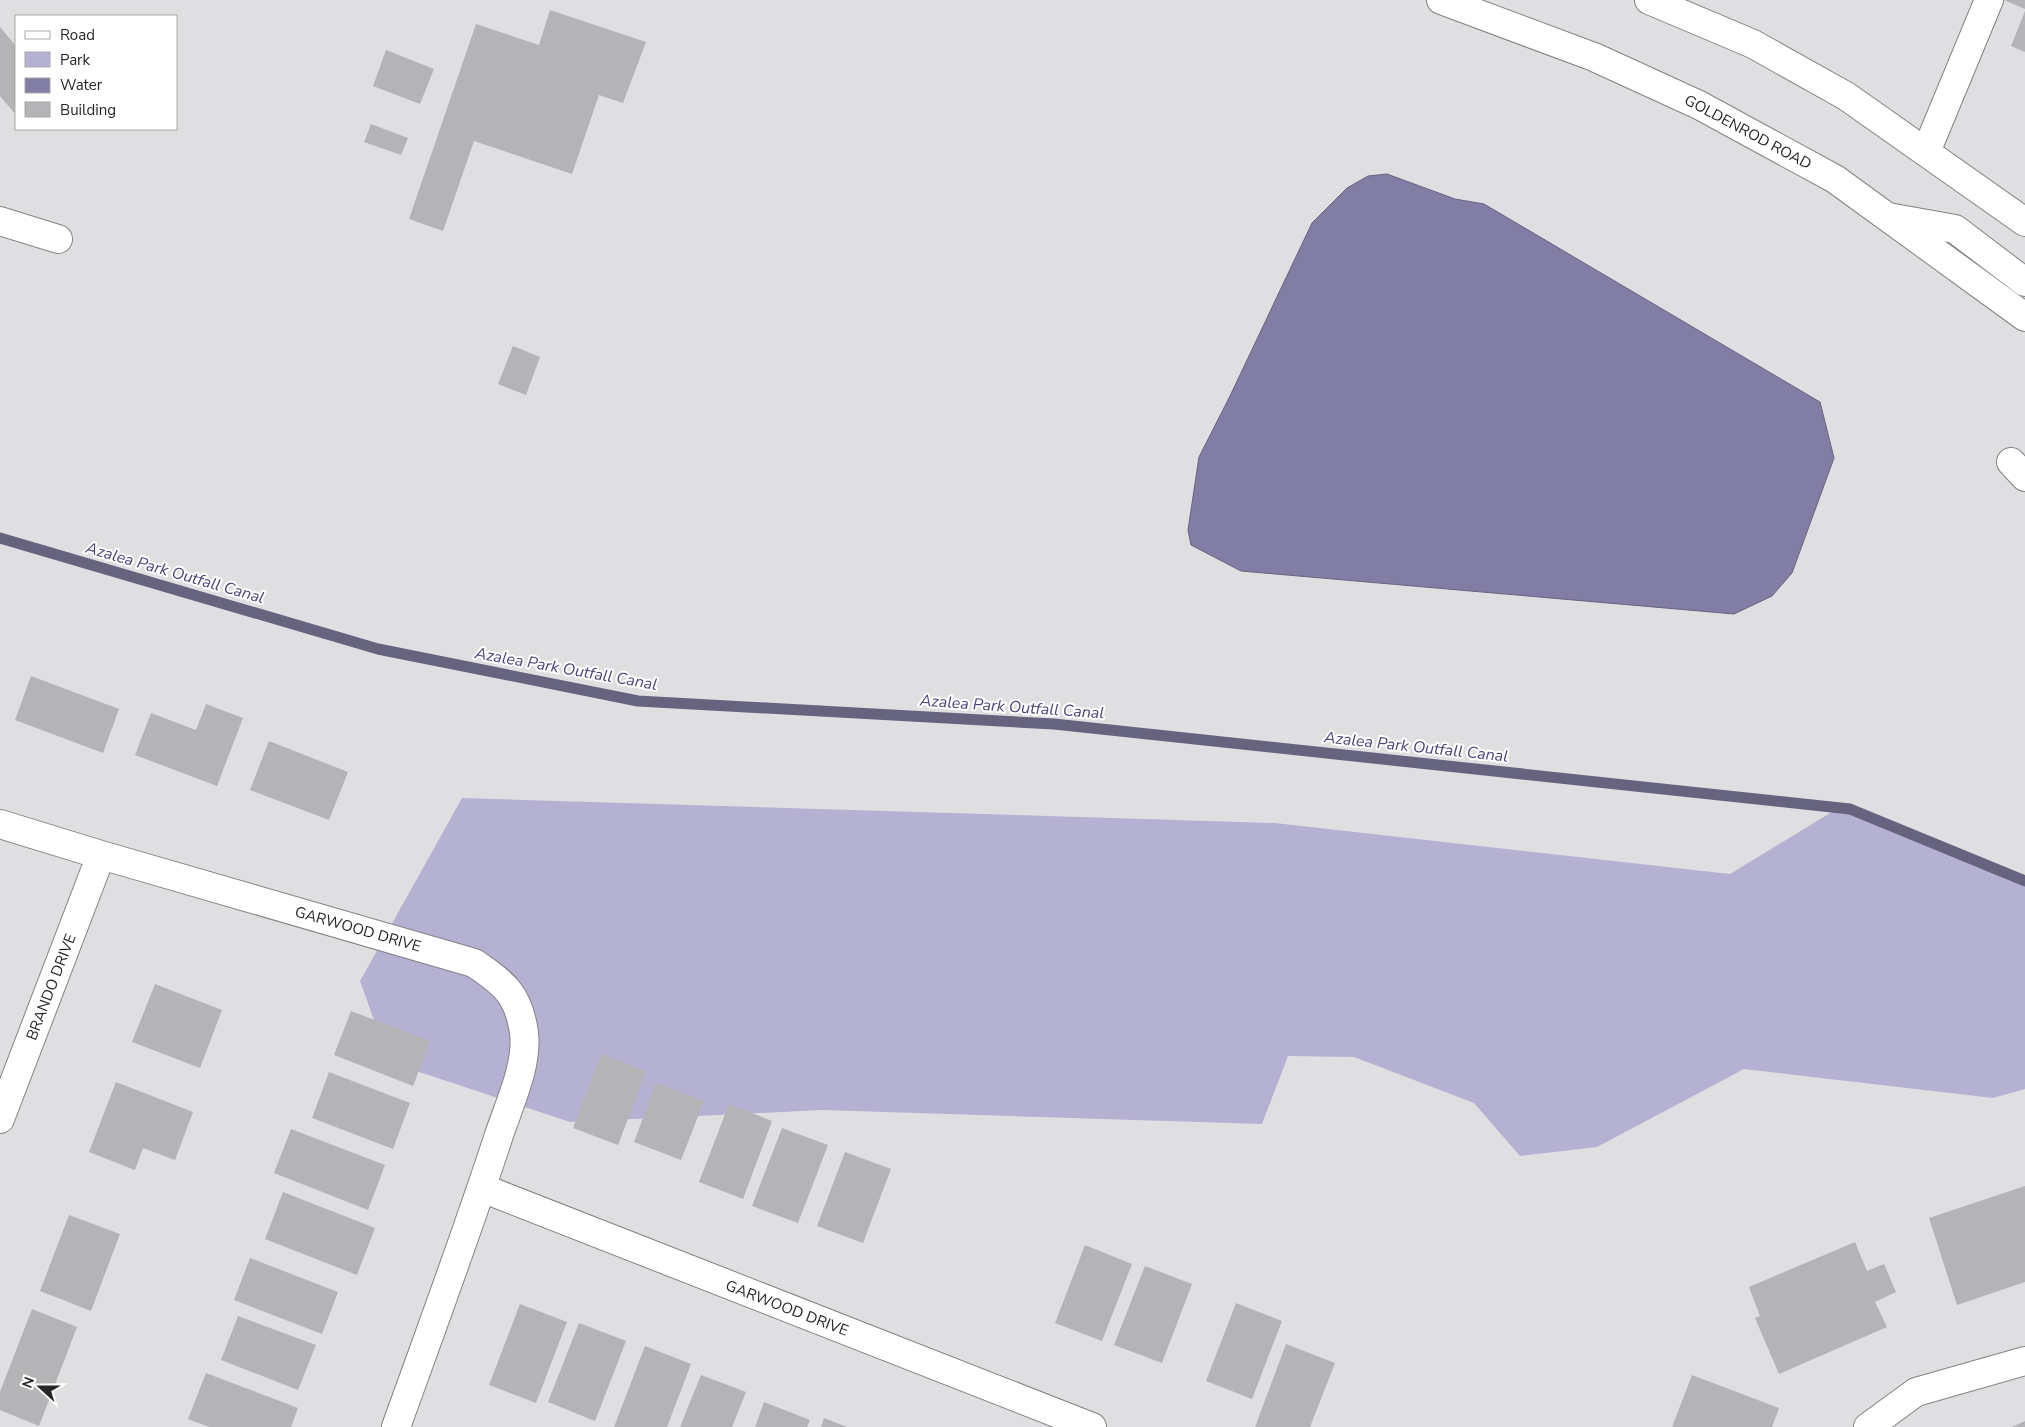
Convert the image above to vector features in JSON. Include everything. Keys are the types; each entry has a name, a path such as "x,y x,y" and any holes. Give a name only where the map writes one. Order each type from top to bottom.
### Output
{"street":[{"name":"GOLDENROD ROAD","path":"1442,0 1594,57 1699,105 1835,179 2025,317"},
{"path":"1649,0 1761,49 1846,96 2025,222"},
{"path":"1926,152 1989,0"},
{"path":"1888,217 1955,229 2025,282"},
{"path":"0,221 58,239"},
{"name":"GARWOOD DRIVE","path":"0,824 474,963 500,980 517,1002 524,1034 522,1065 482,1188 396,1427"},
{"name":"BRANDO DRIVE","path":"0,1118 101,855"},
{"name":"GARWOOD DRIVE","path":"482,1188 1092,1427"},
{"path":"1868,1427 1916,1392 2025,1361"}],"green space":[{"path":"462,798 1275,823 1730,874 1840,807 2025,876 2025,1089 1993,1098 1744,1069 1597,1147 1520,1156 1474,1103 1354,1057 1288,1056 1262,1124 823,1110 570,1122 389,1062 360,981"}],"water":[{"path":"1387,174 1455,199 1484,204 1820,402 1834,458 1792,573 1772,596 1734,614 1241,571 1191,545 1188,530 1199,457 1312,223 1347,188 1368,176"}],"building":[{"path":"2004,0 2025,0 2025,9"},
{"path":"550,10 646,42 623,103 599,95 572,174 474,141 443,231 409,219 476,24 539,45"},
{"path":"2025,11 2025,52 2011,46"},
{"path":"0,27 15,45 15,114 0,96"},
{"path":"386,50 434,69 420,104 373,86"},
{"path":"371,124 408,138 401,155 364,142"},
{"path":"513,346 540,357 526,395 498,384"},
{"path":"31,676 119,709 103,753 15,720"},
{"path":"206,704 243,718 217,786 135,755 151,713 196,730"},
{"path":"269,741 348,772 329,820 250,790"},
{"path":"155,984 222,1010 200,1068 132,1042"},
{"path":"351,1011 430,1041 413,1086 334,1055"},
{"path":"601,1054 646,1071 618,1145 573,1128"},
{"path":"329,1072 410,1103 393,1149 312,1118"},
{"path":"116,1082 193,1112 175,1160 143,1148 135,1170 89,1152"},
{"path":"656,1083 704,1101 681,1160 634,1142"},
{"path":"729,1104 772,1121 743,1199 699,1182"},
{"path":"782,1128 828,1145 798,1223 752,1206"},
{"path":"291,1129 385,1165 368,1210 274,1173"},
{"path":"845,1152 891,1169 863,1243 817,1226"},
{"path":"2025,1186 2025,1282 1957,1305 1929,1218"},
{"path":"283,1192 375,1228 357,1275 265,1239"},
{"path":"69,1215 120,1234 91,1311 40,1291"},
{"path":"1855,1242 1867,1271 1884,1264 1896,1292 1875,1302 1887,1327 1779,1374 1755,1318 1760,1316 1749,1287"},
{"path":"1085,1245 1132,1264 1102,1341 1055,1323"},
{"path":"250,1258 338,1292 322,1334 234,1300"},
{"path":"1145,1266 1192,1284 1162,1363 1114,1345"},
{"path":"1236,1303 1282,1321 1252,1399 1206,1381"},
{"path":"520,1304 567,1322 536,1403 489,1385"},
{"path":"32,1309 77,1327 39,1426 0,1410 0,1392"},
{"path":"238,1316 316,1345 298,1390 221,1360"},
{"path":"579,1323 626,1341 595,1421 548,1402"},
{"path":"1286,1344 1335,1363 1310,1427 1255,1427"},
{"path":"645,1346 691,1364 667,1427 614,1427"},
{"path":"206,1373 298,1408 291,1427 209,1427 188,1419"},
{"path":"701,1375 746,1392 732,1427 680,1427"},
{"path":"1692,1375 1779,1408 1772,1427 1672,1427"},
{"path":"764,1402 810,1420 807,1427 755,1427"},
{"path":"824,1418 847,1427 821,1427"},
{"path":"2025,1421 2025,1427 2012,1427"}],"waterway":[{"name":"Azalea Park Outfall Canal","path":"0,538 378,649 638,701 1054,724 1850,809 2025,881"}]}
